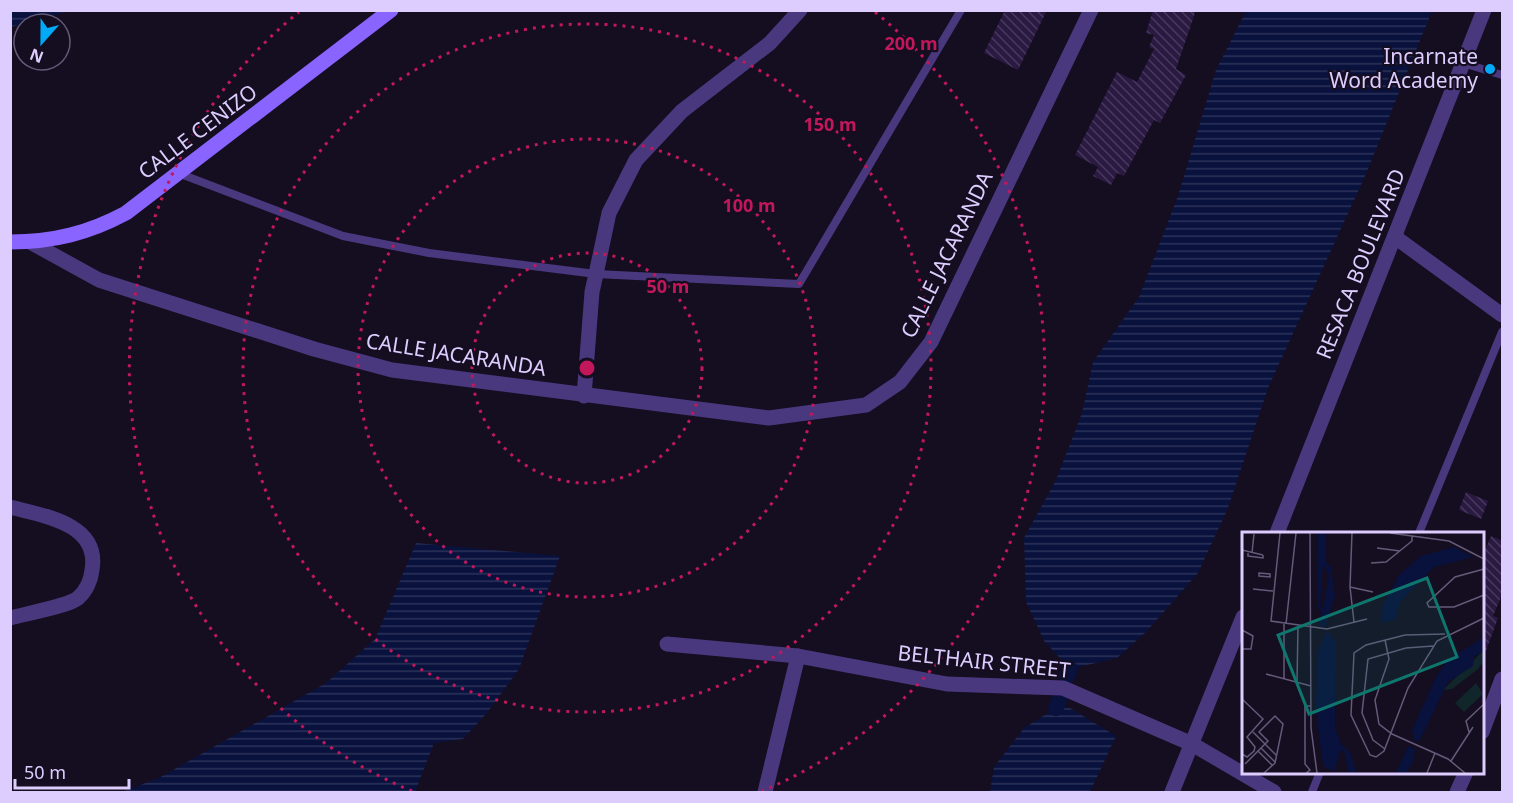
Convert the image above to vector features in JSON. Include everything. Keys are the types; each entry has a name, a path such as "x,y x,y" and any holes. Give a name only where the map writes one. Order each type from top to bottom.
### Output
{"street":[{"name":"CALLE CENIZO","path":"10,242 69,237 99,227 126,213 391,10"},
{"path":"584,396 596,274 609,213 636,160 682,111 770,43 800,10"},
{"name":"CALLE JACARANDA","path":"30,242 99,280 314,349 392,370 769,418 866,405 900,382 931,342 1091,10"},
{"name":"RESACA BOULEVARD","path":"1277,532 1484,10"},
{"path":"1395,237 1503,315"},
{"path":"10,507 51,517 84,534 94,557 91,581 77,599 10,618"},
{"path":"1172,792 1242,619"},
{"name":"BELTHAIR STREET","path":"667,644 798,656 947,684 1063,688 1192,744 1274,792"},
{"path":"765,792 798,656"},
{"path":"1483,729 1503,679"},
{"path":"1457,792 1465,773"}],"lane":[{"path":"178,173 343,236 429,253 596,274 799,284 961,10"},
{"path":"1463,63 1503,75"},
{"path":"1419,532 1503,332"},
{"path":"1312,792 1319,773"}],"shaded area":[{"path":"11,10 70,10 66,12 12,12 11,27"},
{"path":"1246,11 1432,11 1366,174 1268,388 1228,508 1198,573 1146,632 1117,658 1070,669 1044,641 1026,602 1024,538 1056,480 1082,413 1093,362 1139,297 1178,196 1216,70"},
{"path":"416,543 560,556 519,669 487,713 463,739 434,743 415,792 121,792 159,778 326,683 375,639"},
{"path":"1056,708 1070,708 1116,736 1090,792 990,792 994,767 1024,728"}],"building":[{"path":"1005,10 1047,10 1018,70 984,53"},
{"path":"1153,10 1196,10 1176,69 1186,75 1160,123 1154,120 1124,176 1117,173 1111,185 1093,176 1098,167 1075,155 1117,72 1137,82 1154,49 1149,47 1154,35 1146,33"},
{"path":"1466,492 1488,501 1481,519 1459,510"},
{"path":"1491,536 1503,541 1503,592 1493,616 1498,618 1483,659 1483,555"}],"waterway":[{"path":"1067,676 1070,669"},
{"path":"1056,708 1059,700"}],"place":[{"name":"Incarnate Word Academy","path":"1490,69"}]}
